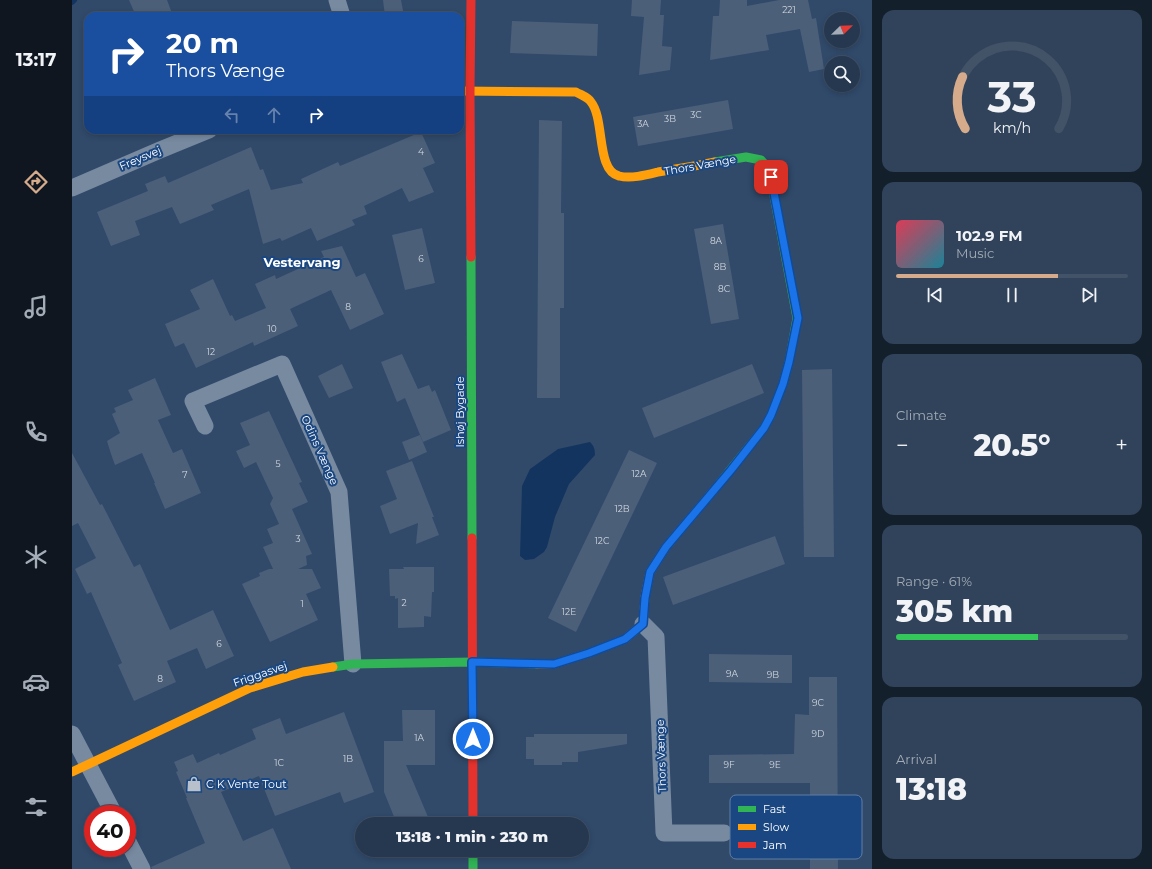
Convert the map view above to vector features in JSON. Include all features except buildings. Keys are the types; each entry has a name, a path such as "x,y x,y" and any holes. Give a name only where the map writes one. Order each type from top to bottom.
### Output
{"street":[{"path":"337,0 341,12"},
{"name":"Ishøj Bygade","path":"471,0 470,91 473,817"},
{"path":"464,91 470,91"},
{"name":"Thors Vænge","path":"470,91 576,92 586,96 594,104 600,121 607,166 613,174 625,177 637,176 746,158 761,160 769,169 798,318 783,384 771,415 764,428 731,470 666,547 650,572 645,598 643,624 656,637 664,833 724,833"},
{"name":"Freysvej","path":"72,188 199,134"},
{"name":"Odins Vænge","path":"205,426 193,401 282,364 339,492 353,664"},
{"path":"472,662 554,664 589,653 625,639 643,624"},
{"name":"Friggasvej","path":"72,772 250,688 303,672 353,664 472,662"},
{"path":"72,734 109,805"},
{"path":"136,857 142,869"},
{"path":"473,857 473,869"}],"water":[{"path":"590,442 594,448 595,455 569,484 555,517 547,547 544,552 534,559 525,560 520,556 522,486 530,469 558,449"}],"traffic: fast":[{"path":"714,490 764,428 771,415 783,384 789,362 797,318 769,169 761,160 746,157 715,162"},
{"path":"471,257 472,538"},
{"path":"333,667 353,664 473,662 537,664"},
{"path":"473,857 473,869"}],"traffic: slow":[{"path":"464,91 576,92 584,96 590,100 595,110 607,165 612,172 619,176 638,176 715,162"},
{"path":"537,664 554,664 589,653 625,639 643,624 645,597 650,572 666,547 714,490"},
{"path":"72,772 250,688 303,672 333,667"}],"traffic: jam":[{"path":"471,0 471,257"},
{"path":"472,538 473,817"}],"place":[{"name":"C K Vente Tout","path":"194,784"}],"district":[{"name":"Vestervang","path":"302,262"}],"route":[{"path":"473,739 472,662 554,664 589,653 625,639 643,624 645,598 650,572 666,547 731,470 764,428 771,415 783,384 798,318 771,177"}]}
